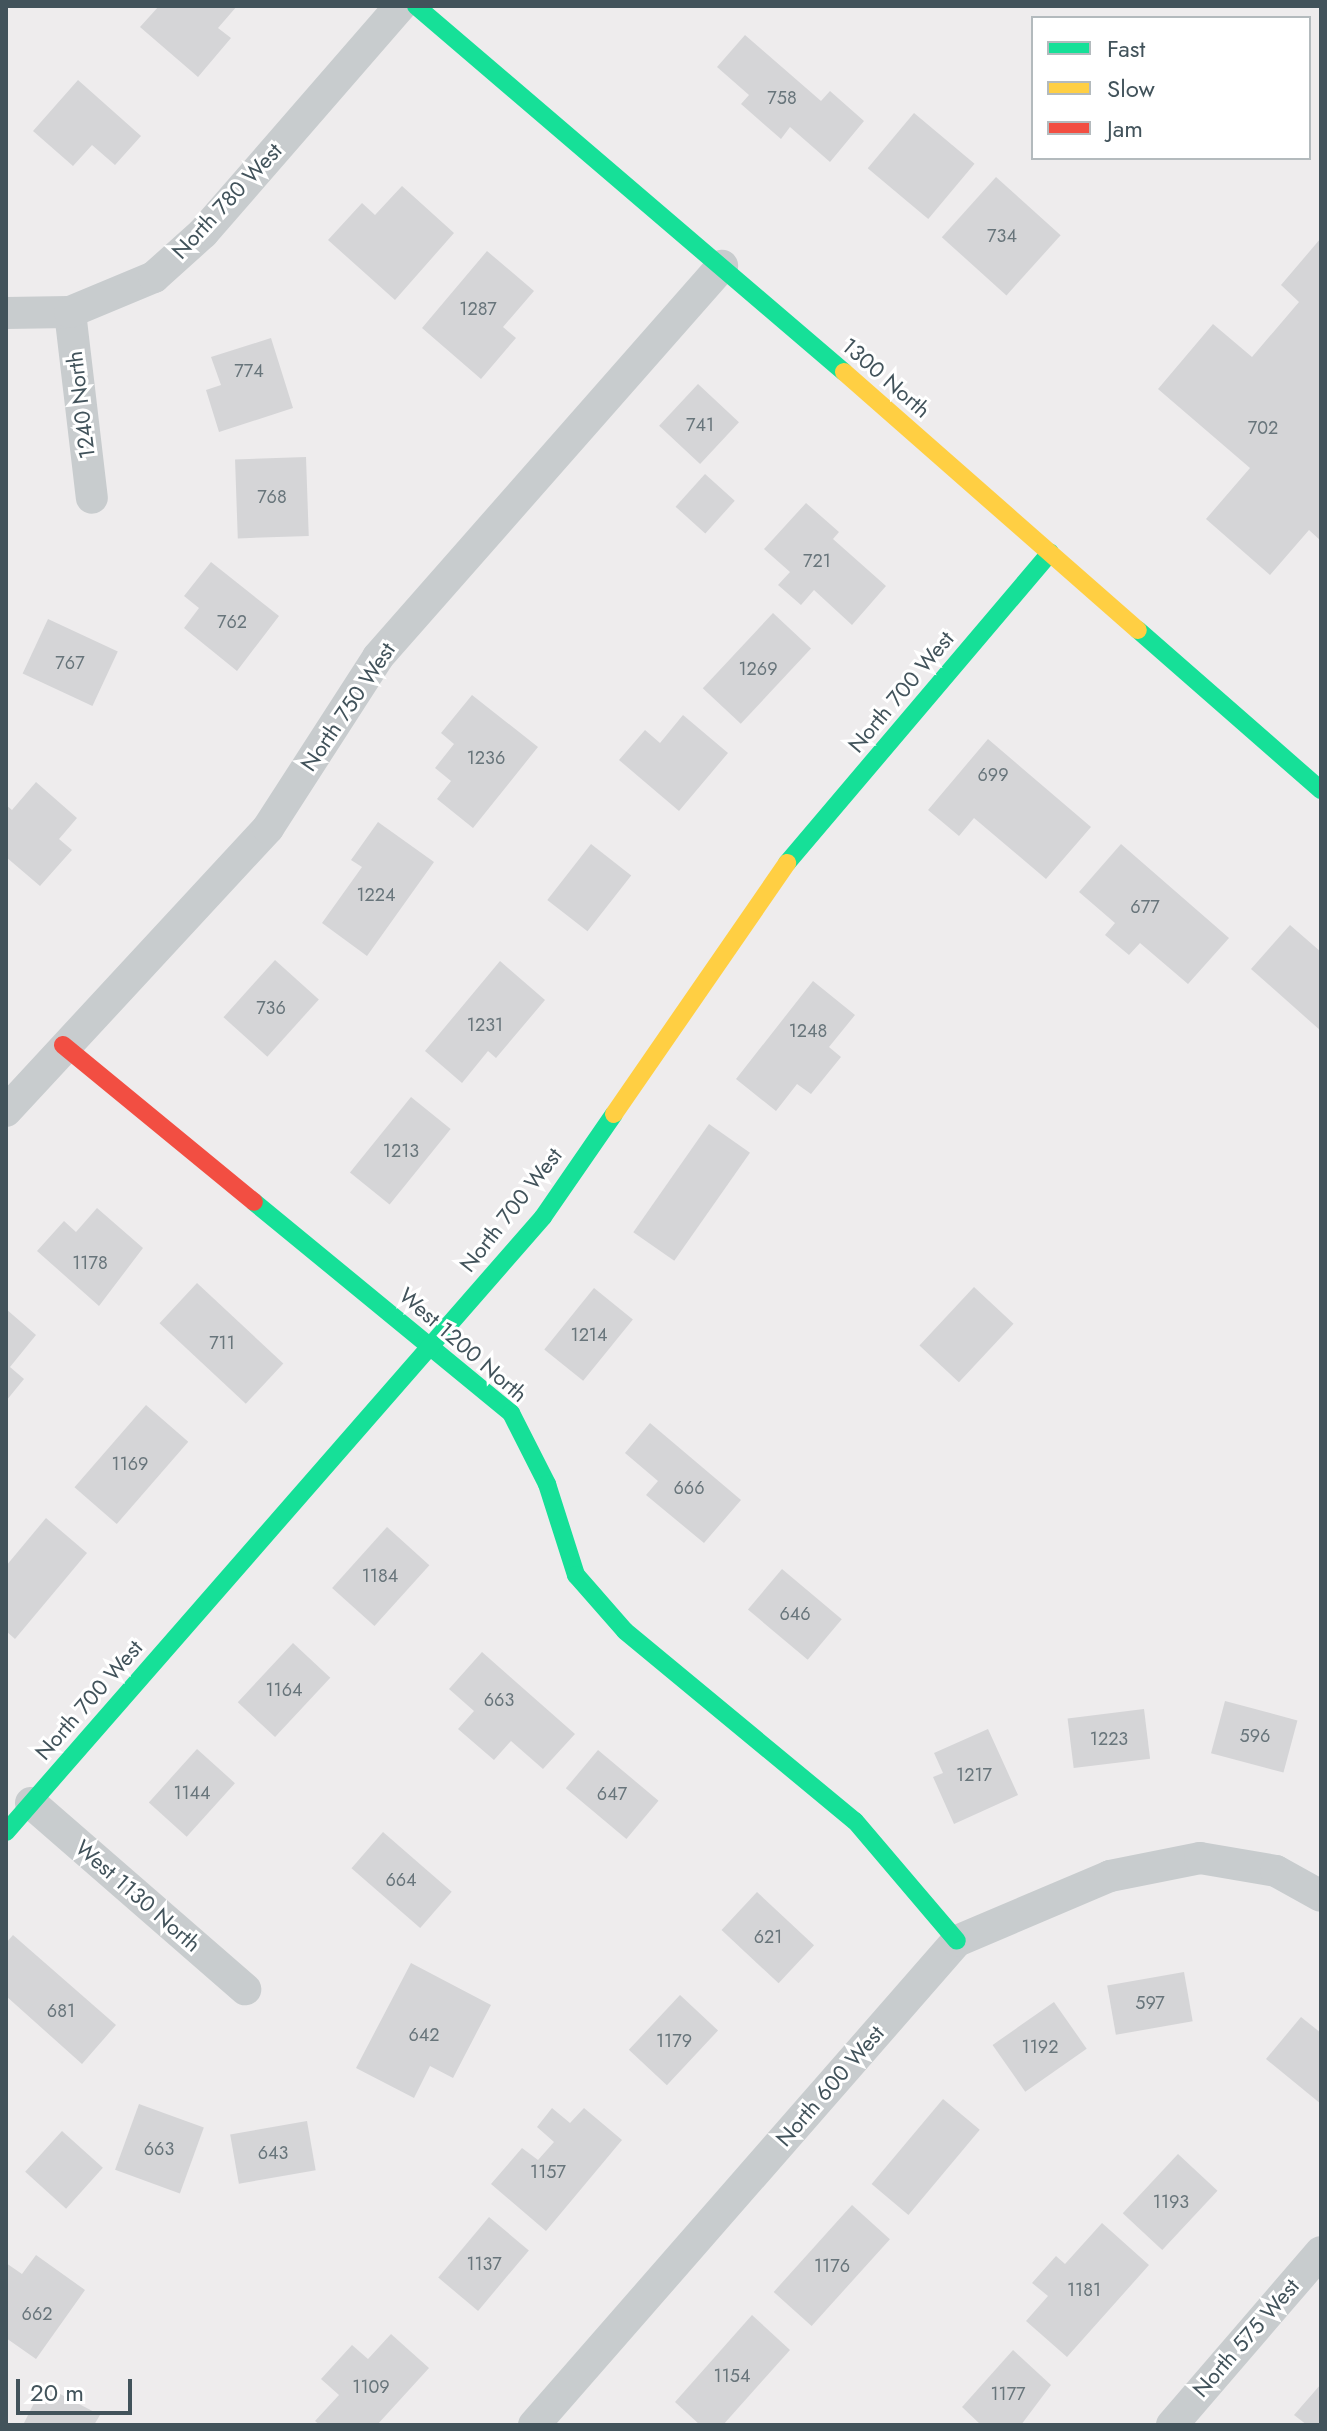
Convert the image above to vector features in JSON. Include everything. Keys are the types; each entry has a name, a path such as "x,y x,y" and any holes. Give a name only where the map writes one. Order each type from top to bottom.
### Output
{"street":[{"name":"North 780 West","path":"6,313 70,312 154,277 203,233 400,6"},
{"name":"1300 North","path":"416,6 722,266 1321,790"},
{"name":"North 750 West","path":"6,1111 63,1045 268,828 378,657 722,266"},
{"name":"1240 North","path":"70,312 92,498"},
{"name":"North 700 West","path":"6,1832 543,1217 782,869 1050,553"},
{"name":"West 1200 North","path":"63,1045 511,1413 547,1484 576,1575 625,1631 855,1821 957,1941"},
{"name":"West 1130 North","path":"31,1803 245,1989"},
{"name":"North 600 West","path":"534,2425 957,1941 1110,1876 1200,1858 1276,1871 1321,1896"},
{"name":"North 575 West","path":"1172,2425 1321,2252"}],"building":[{"path":"159,6 237,6 218,28 231,38 198,77 140,27"},
{"path":"745,35 821,101 830,91 864,121 830,162 790,127 781,139 741,104 749,95 717,67"},
{"path":"78,80 141,136 115,165 92,145 73,166 33,131"},
{"path":"914,113 975,164 928,219 868,168"},
{"path":"996,177 1061,235 1006,295 942,237"},
{"path":"402,186 454,233 395,300 328,240 362,203 375,215"},
{"path":"1321,238 1321,541 1309,530 1270,575 1206,519 1250,468 1158,389 1213,324 1252,357 1299,302 1281,285"},
{"path":"487,251 534,291 503,327 516,338 481,379 422,328"},
{"path":"271,338 293,408 219,432 206,390 221,385 211,357"},
{"path":"698,384 739,422 700,464 659,426"},
{"path":"306,457 309,536 238,538 235,459"},
{"path":"705,474 735,501 705,533 676,507"},
{"path":"806,503 839,532 833,539 886,586 852,625 814,590 801,605 778,585 790,572 764,549"},
{"path":"211,562 279,616 237,671 184,628 199,608 184,596"},
{"path":"773,613 811,648 741,724 703,688"},
{"path":"48,619 118,652 92,706 23,673"},
{"path":"472,695 538,747 473,828 437,799 451,781 435,768 454,744 441,733"},
{"path":"683,715 728,753 679,811 619,760 645,730 660,743"},
{"path":"988,739 1091,827 1046,879 974,818 959,836 928,810"},
{"path":"36,782 77,818 59,839 72,850 40,886 6,857 6,805 12,810"},
{"path":"378,822 434,862 367,956 322,923 362,867 351,860"},
{"path":"591,844 631,875 587,931 547,900"},
{"path":"1121,844 1229,938 1188,984 1140,943 1129,955 1105,935 1115,923 1079,892"},
{"path":"1290,925 1321,952 1321,1031 1251,969"},
{"path":"275,960 319,999 267,1057 223,1017"},
{"path":"500,961 545,1000 496,1058 488,1051 462,1083 425,1051"},
{"path":"813,981 855,1015 829,1047 841,1057 811,1094 797,1084 776,1111 736,1079"},
{"path":"411,1097 451,1129 390,1204 350,1172"},
{"path":"709,1124 750,1153 674,1261 633,1232"},
{"path":"97,1208 143,1248 99,1306 37,1251 64,1221 76,1232"},
{"path":"197,1283 283,1363 246,1404 159,1323"},
{"path":"974,1287 1013,1324 959,1382 919,1346"},
{"path":"594,1288 633,1319 583,1381 544,1349"},
{"path":"6,1309 36,1335 10,1367 24,1379 6,1401"},
{"path":"146,1405 188,1442 117,1524 74,1487"},
{"path":"650,1423 741,1500 704,1543 646,1495 658,1481 625,1453"},
{"path":"46,1518 87,1553 15,1639 6,1631 6,1566"},
{"path":"387,1527 429,1565 374,1626 332,1588"},
{"path":"782,1569 842,1619 808,1660 748,1610"},
{"path":"293,1643 330,1678 275,1737 238,1702"},
{"path":"482,1652 575,1734 543,1769 511,1741 494,1760 458,1729 474,1711 449,1689"},
{"path":"1225,1701 1297,1720 1283,1773 1211,1753"},
{"path":"1144,1709 1150,1759 1074,1768 1068,1718"},
{"path":"988,1729 1018,1795 954,1824 933,1777 943,1773 934,1753"},
{"path":"197,1749 235,1783 187,1837 149,1803"},
{"path":"598,1750 659,1801 626,1839 566,1788"},
{"path":"383,1832 452,1892 420,1928 352,1868"},
{"path":"757,1892 814,1945 779,1983 722,1930"},
{"path":"13,1935 116,2025 82,2064 6,1996 6,1943"},
{"path":"411,1963 491,2005 453,2078 430,2066 414,2098 356,2068"},
{"path":"1184,1972 1193,2021 1116,2035 1107,1986"},
{"path":"680,1995 718,2030 667,2085 629,2050"},
{"path":"1054,2002 1087,2049 1025,2092 993,2045"},
{"path":"1301,2017 1321,2033 1321,2104 1266,2059"},
{"path":"943,2099 980,2130 908,2215 872,2184"},
{"path":"139,2104 204,2128 180,2193 115,2170"},
{"path":"552,2108 570,2123 584,2108 622,2140 546,2231 491,2184 522,2148 538,2160 554,2142 537,2127"},
{"path":"307,2121 316,2170 239,2184 230,2135"},
{"path":"62,2131 103,2168 66,2209 25,2172"},
{"path":"1178,2154 1217,2191 1162,2250 1123,2213"},
{"path":"852,2205 890,2239 812,2326 774,2292"},
{"path":"489,2217 529,2250 478,2311 438,2278"},
{"path":"1102,2223 1149,2265 1067,2357 1026,2321 1048,2296 1032,2283 1056,2256 1065,2264"},
{"path":"36,2255 85,2290 36,2359 6,2338 6,2263 22,2274"},
{"path":"752,2315 790,2350 723,2425 700,2425 675,2402"},
{"path":"391,2334 429,2368 377,2425 320,2425 315,2421 339,2395 321,2379 352,2345 368,2359"},
{"path":"1013,2350 1051,2385 1021,2425 981,2425 962,2407"},
{"path":"1321,2384 1321,2425 1307,2425 1294,2415"},
{"path":"43,2385 100,2415 94,2425 23,2425"}],"traffic: fast":[{"path":"416,6 844,372"},
{"path":"787,863 1050,553"},
{"path":"1138,630 1321,790"},
{"path":"6,1832 543,1217 614,1114"},
{"path":"254,1202 511,1413 547,1484 576,1575 625,1631 855,1821 957,1941"}],"traffic: slow":[{"path":"844,372 1138,630"},
{"path":"614,1114 787,863"}],"traffic: jam":[{"path":"63,1045 254,1202"}]}
